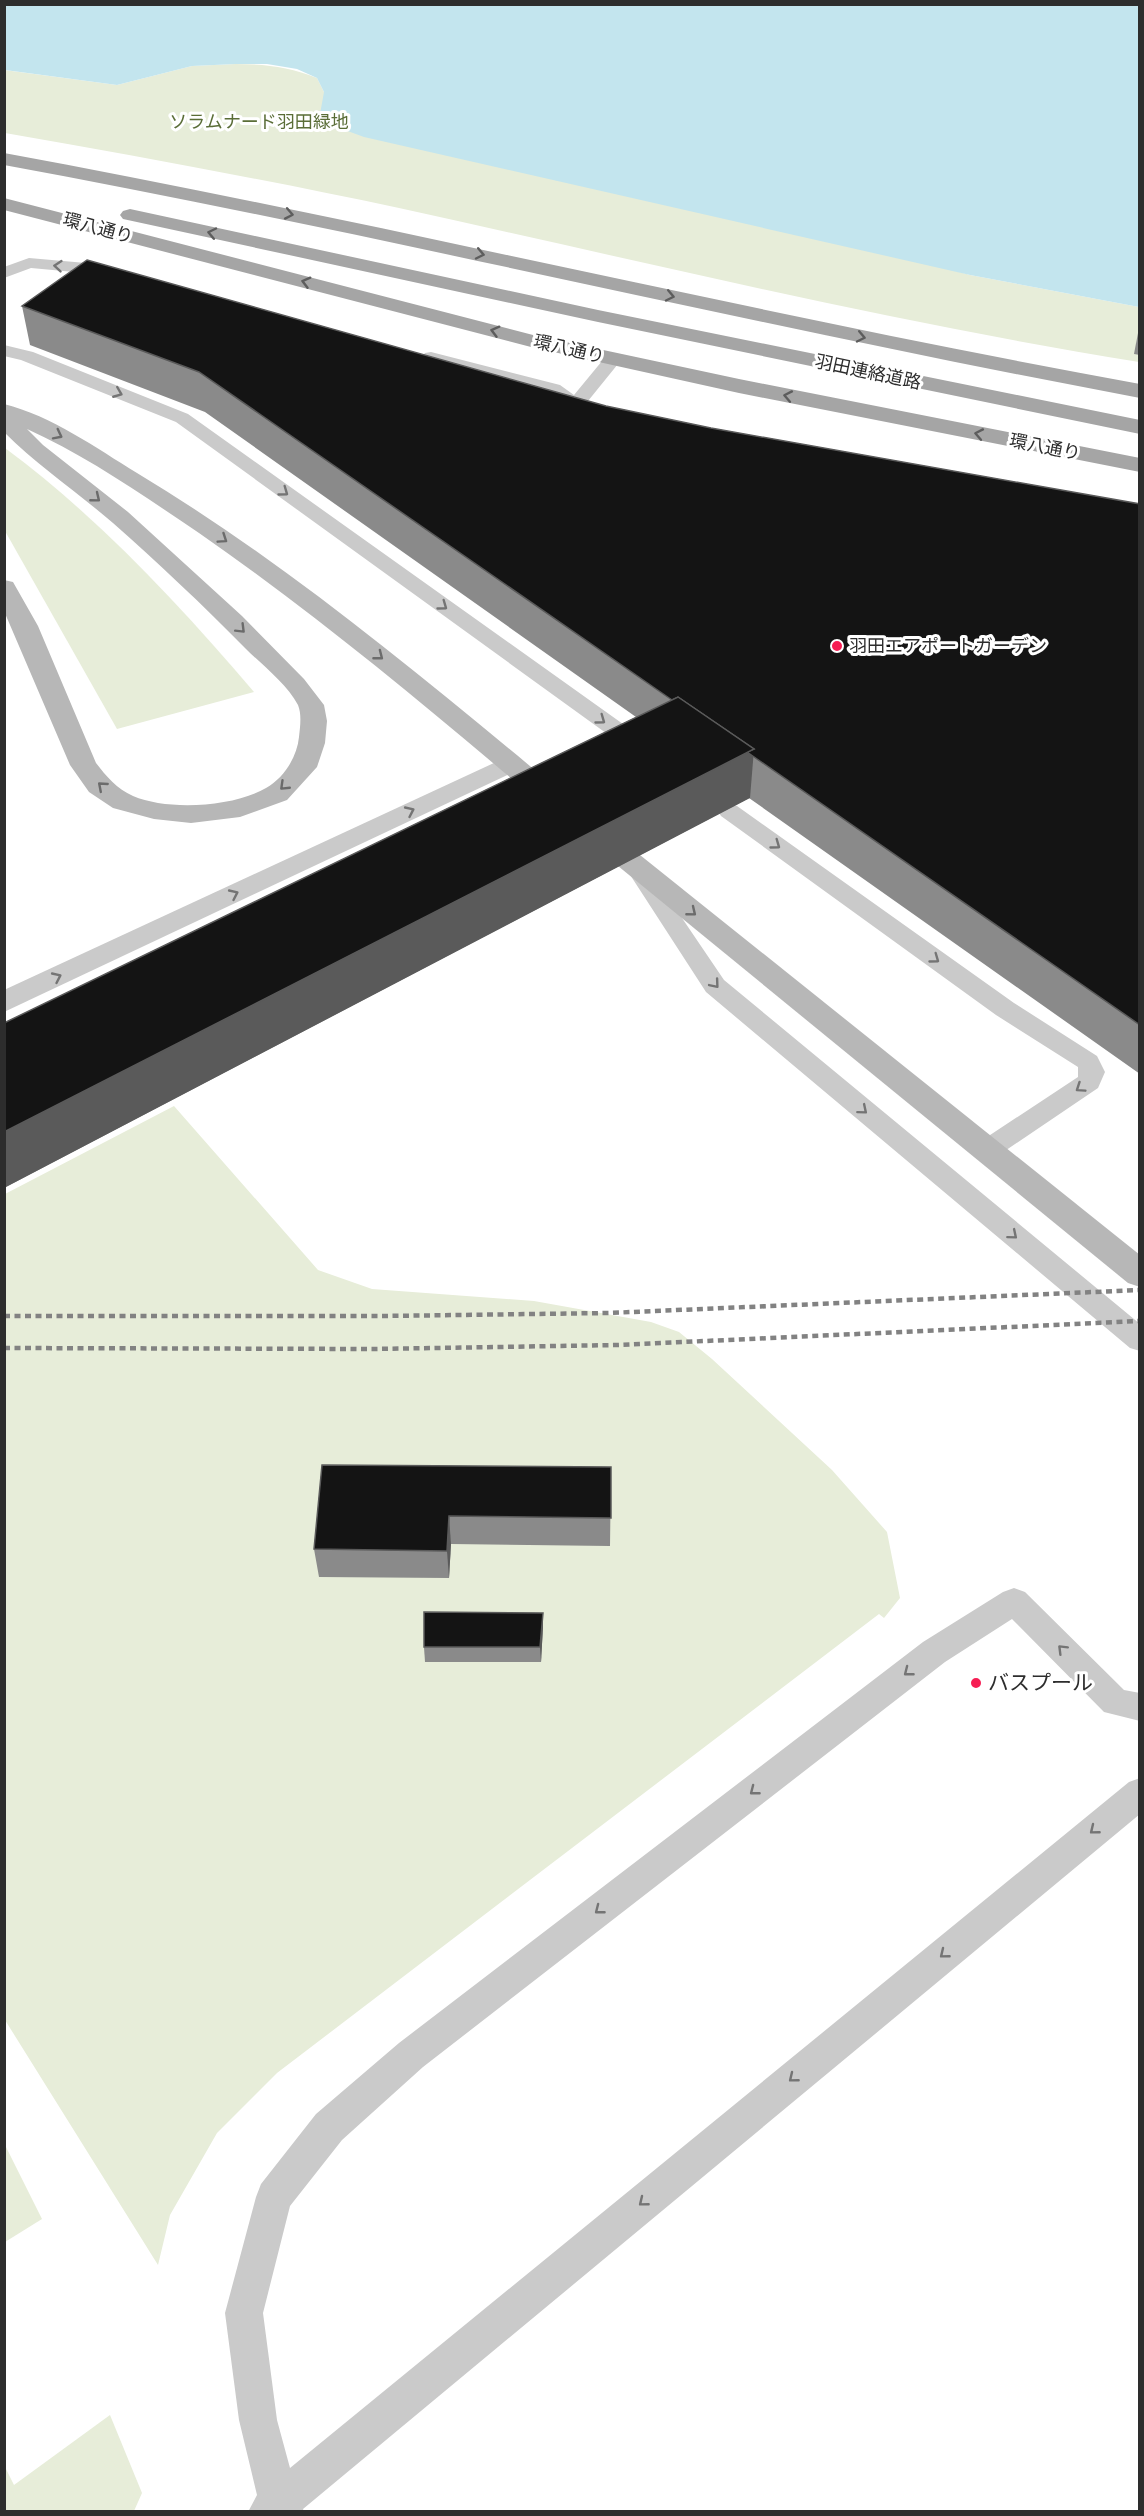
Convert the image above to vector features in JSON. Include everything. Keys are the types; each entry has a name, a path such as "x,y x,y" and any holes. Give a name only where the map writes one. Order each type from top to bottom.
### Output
{"main road":[{"path":"4,159 418,240 846,334 1140,391"},
{"path":"61,169 598,316"},
{"path":"4,193 118,212 598,316"},
{"name":"環八通り","path":"4,204 531,341 1140,465"},
{"name":"羽田連絡道路","path":"598,316 1140,427"}],"street":[{"path":"4,411 59,435 169,502 262,566 385,660 509,764 1140,1274"},
{"path":"4,419 35,450 120,517 233,621 295,684 311,705 314,721 312,743 304,767 277,794 240,808 191,814 154,810 123,802 99,786 83,765 25,626 4,587"},
{"path":"4,1002 509,764"}],"lane":[{"path":"4,273 29,263 86,268 131,280"},
{"path":"4,350 27,356 182,418 653,757"},
{"path":"417,354 554,389 567,399 579,421 589,430 607,436"},
{"path":"575,411 579,400 613,359"},
{"path":"729,811 1005,1009 1088,1062 1092,1072 1089,1082 987,1150"},
{"path":"635,866 715,986 1140,1340"},
{"path":"1140,1707 1115,1702 1014,1601 934,1652 411,2055 328,2127 274,2197 244,2313 258,2420 277,2508 1140,1793"}],"green space":[{"name":"ソラムナード羽田緑地","path":"236,64 297,71 317,78 324,92 970,275 1139,307 1139,362 860,310 301,188 5,133 4,70 117,85 192,66"},
{"path":"5,448 105,532 197,626 254,692 117,729 5,531"},
{"path":"174,1106 318,1270 372,1289 534,1301 651,1322 679,1332 712,1359 832,1470 887,1532 900,1598 884,1618 879,1614 277,2073 217,2133 170,2215 158,2265 5,2020 5,1194"},
{"path":"4,2143 42,2219 5,2242 4,2242"},
{"path":"110,2415 142,2493 134,2511 5,2511 5,2467 14,2485"}],"water":[{"path":"5,4 1139,5 1139,307 970,275 364,137 334,126 320,114 324,92 317,78 297,69 267,64 192,66 117,85 5,70"}],"building":[{"name":"羽田エアポートガーデン","path":"87,260 606,406 711,428 1140,504 1140,1025 747,752 754,749 678,697 672,700 199,372 22,306"},
{"path":"678,697 754,749 4,1132 4,1023"},
{"path":"322,1465 611,1467 611,1518 449,1516 447,1551 314,1549"},
{"path":"424,1612 543,1613 540,1647 424,1647"}],"railway":[{"path":"4,1316 383,1316 609,1313 1140,1290"},
{"path":"4,1348 374,1349 618,1345 1140,1321"}],"place":[{"name":"羽田エアポートガーデン","path":"837,646"},
{"name":"バスプール","path":"976,1683"}]}
